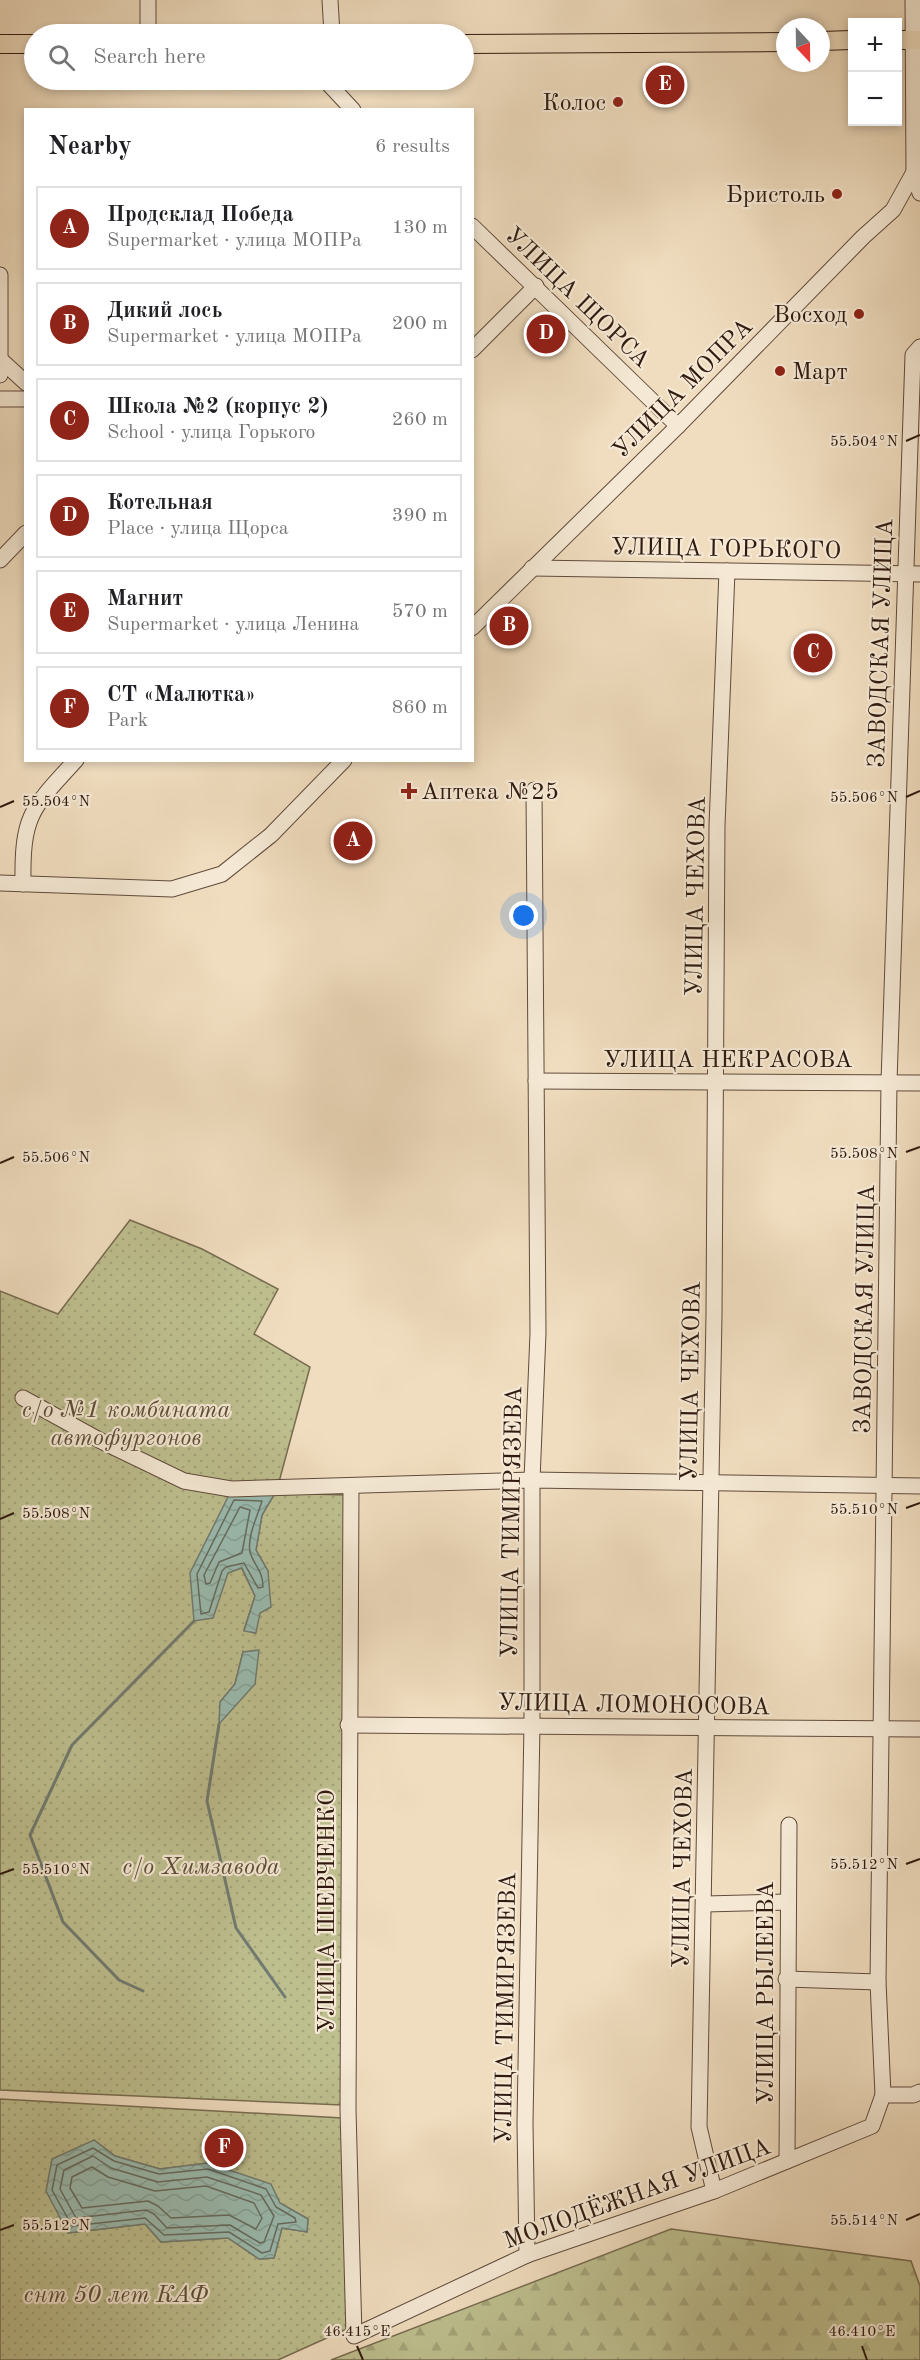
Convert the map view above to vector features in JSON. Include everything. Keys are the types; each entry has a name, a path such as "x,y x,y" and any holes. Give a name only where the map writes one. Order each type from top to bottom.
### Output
{"main road":[{"path":"830,41 848,40"},
{"path":"474,44 776,42"},
{"path":"0,44 24,44"}],"street":[{"path":"148,0 148,24"},
{"path":"330,0 331,24"},
{"path":"913,0 910,40 914,172 920,193"},
{"path":"334,90 351,108"},
{"name":"УЛИЦА МОПРА","path":"474,626 678,426 863,237 893,210 914,172"},
{"name":"УЛИЦА ЩОРСА","path":"474,228 678,426"},
{"path":"0,275 1,368 24,382"},
{"path":"474,348 536,286"},
{"name":"ЗАВОДСКАЯ УЛИЦА","path":"883,2095 878,1982 889,1082 904,573 913,355 920,347"},
{"path":"0,399 24,399"},
{"path":"0,560 24,535"},
{"name":"УЛИЦА ГОРЬКОГО","path":"532,568 920,574"},
{"name":"УЛИЦА ЧЕХОВА","path":"714,2191 699,2127 705,1904 714,1315 717,826 727,571"},
{"path":"23,884 22,843 26,827 40,800 74,762"},
{"path":"0,883 172,889 222,874 271,835 342,762"},
{"name":"УЛИЦА ТИМИРЯЗЕВА","path":"527,2255 525,2123 532,1724 532,1480 538,1333 534,790"},
{"name":"УЛИЦА НЕКРАСОВА","path":"536,1081 920,1083"},
{"path":"23,1398 102,1441 184,1480 231,1489 532,1480 920,1486"},
{"name":"УЛИЦА ШЕВЧЕНКО","path":"351,1486 348,1725 348,2110 354,2336"},
{"name":"УЛИЦА ЛОМОНОСОВА","path":"348,1725 532,1724 920,1729"},
{"name":"УЛИЦА РЫЛЕЕВА","path":"787,2162 786,1979 789,1825"},
{"path":"705,1904 788,1902"},
{"path":"786,1979 878,1982"},
{"path":"883,2095 913,2095 920,2092"},
{"name":"МОЛОДЁЖНАЯ УЛИЦА","path":"354,2336 527,2255 714,2191 872,2126 883,2095"}],"green space":[{"path":"130,1220 202,1249 278,1289 254,1334 310,1367 276,1493 346,1495 342,2105 0,2090 0,1291 58,1314","holes":["262,1515 256,1550 268,1571 255,1633 244,1630 255,1596 241,1567 228,1573","243,1652 255,1684 220,1702 235,1684"]},
{"name":"снт 50 лет КАФ","path":"0,2099 342,2118 349,2328 278,2360 0,2360","holes":["94,2140 115,2156 160,2169 208,2163 308,2219 307,2232 282,2228 274,2258 259,2259 228,2238 161,2242 145,2224 68,2233"]},
{"path":"671,2229 911,2261 920,2286 920,2360 331,2360"}],"water":[{"path":"230,1493 275,1493 262,1515 256,1550 268,1571 271,1607 260,1613 256,1633 244,1631 255,1596 242,1568 228,1573 213,1618 194,1621 190,1573"},
{"path":"259,1650 255,1684 219,1724 220,1702 235,1684 243,1652"},
{"path":"94,2140 115,2156 160,2169 208,2163 271,2184 280,2203 308,2219 307,2232 282,2228 274,2258 259,2259 228,2238 161,2242 145,2224 68,2233 46,2191 52,2159"}],"waterway":[{"path":"143,1991 119,1980 63,1922 30,1835 72,1745 194,1621"},
{"path":"219,1724 207,1801 236,1928 285,1997"}],"place":[{"name":"Магнит","path":"665,85"},
{"name":"Колос","path":"618,102"},
{"name":"Бристоль","path":"837,194"},
{"name":"Восход","path":"859,314"},
{"name":"Котельная","path":"546,334"},
{"name":"Март","path":"780,371"},
{"name":"Дикий лось","path":"509,626"},
{"name":"Школа №2 (корпус 2)","path":"813,653"},
{"name":"Аптека №25","path":"409,791"},
{"name":"Продсклад Победа","path":"353,841"},
{"name":"СТ «Малютка»","path":"224,2148"}],"park label":[{"name":"с/о №1 комбината автофургонов","path":"126,1423"},
{"name":"с/о Химзавода","path":"201,1866"}]}
